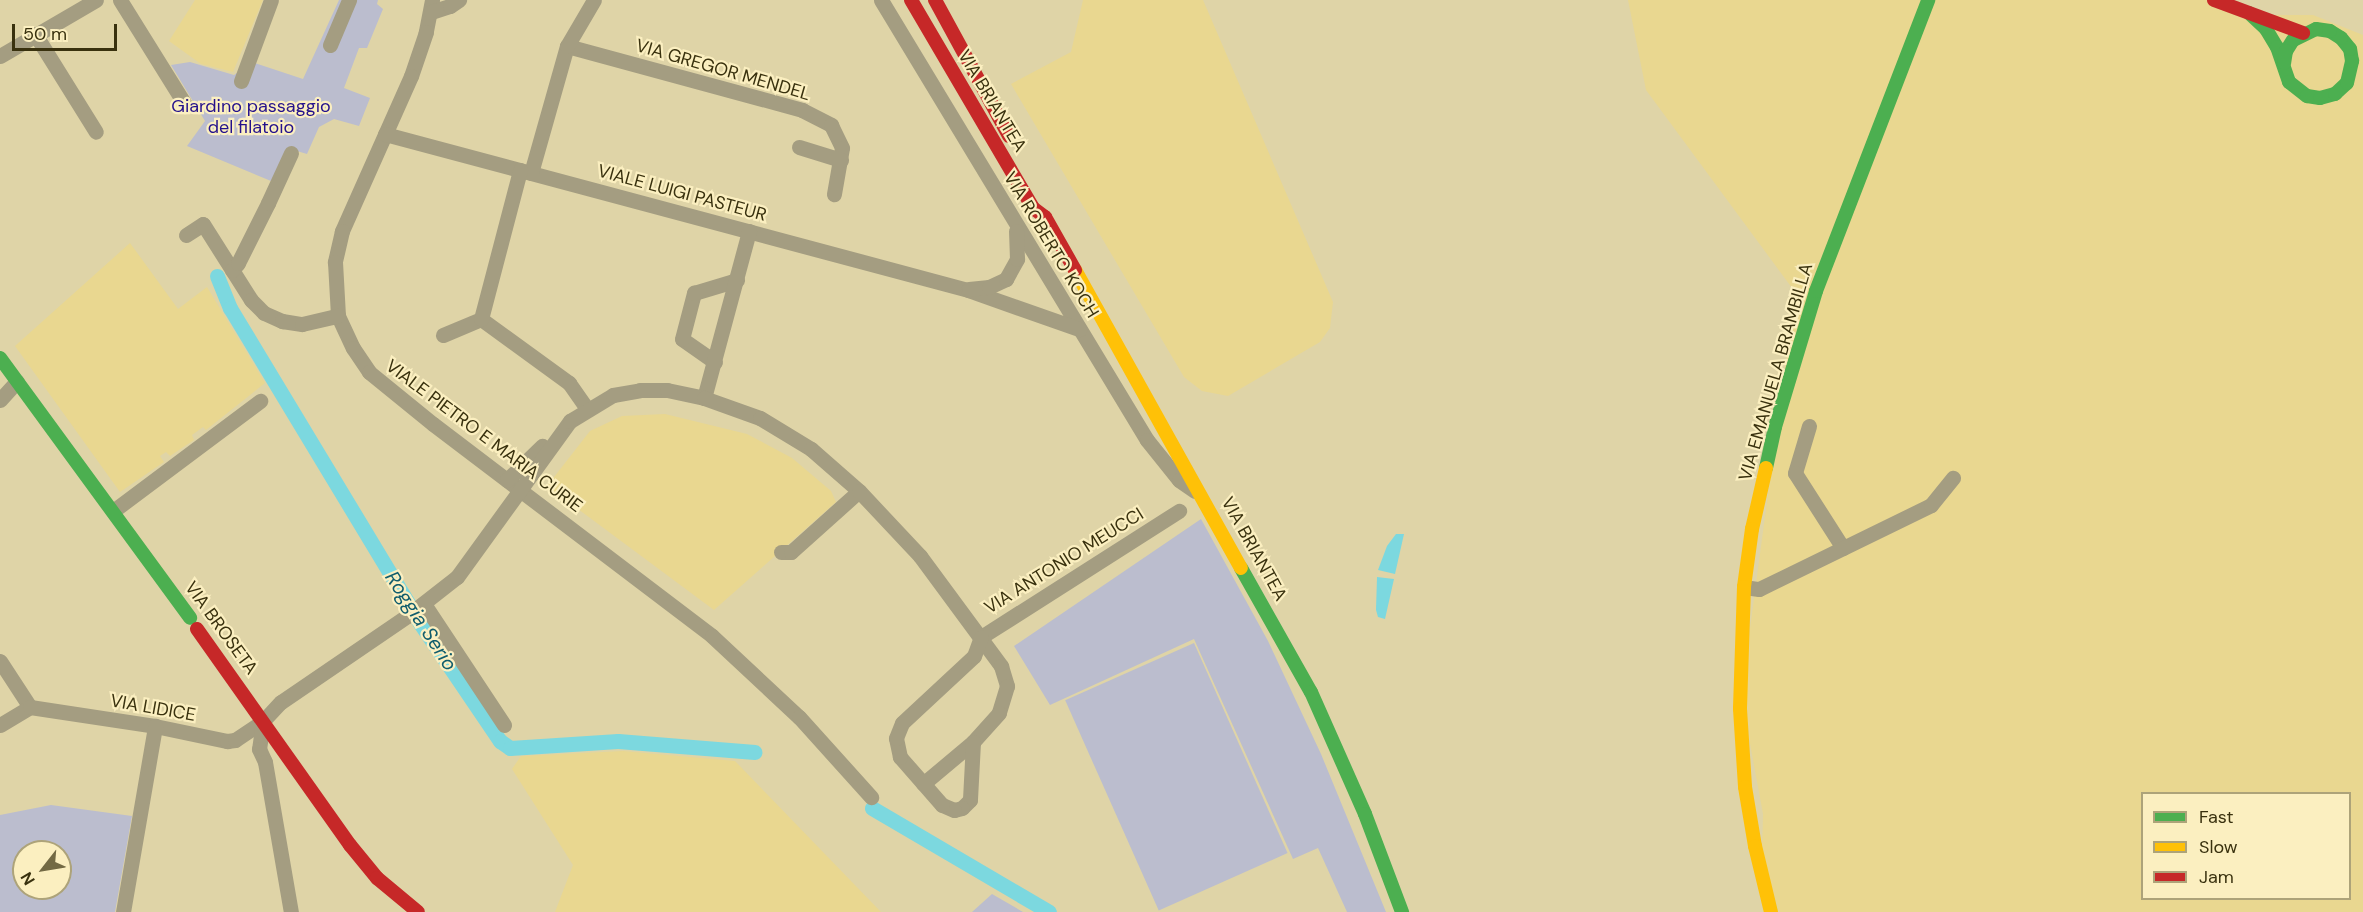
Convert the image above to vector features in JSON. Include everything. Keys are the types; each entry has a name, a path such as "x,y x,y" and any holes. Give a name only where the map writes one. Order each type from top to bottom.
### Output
{"street":[{"path":"0,56 96,0"},
{"path":"120,0 184,103"},
{"path":"241,81 272,0"},
{"path":"330,45 349,0"},
{"path":"431,6 450,6 459,0"},
{"path":"481,319 567,46 594,0"},
{"name":"VIA ROBERTO KOCH","path":"880,0 1147,440 1179,480 1204,497"},
{"name":"VIA BRIANTEA","path":"911,0 1033,208 1045,217 1204,497 1311,692 1365,814 1402,912"},
{"name":"VIA BRIANTEA","path":"935,0 1014,146"},
{"name":"VIA EMANUELA BRAMBILLA","path":"1771,912 1755,846 1743,760 1740,688 1744,587 1752,529 1775,427 1816,291 1928,0"},
{"path":"2214,0 2303,33"},
{"name":"VIALE PIETRO E MARIA CURIE","path":"431,6 411,76 342,231 335,262 338,316 353,348 369,372 735,656 799,717 871,797"},
{"path":"2248,13 2266,29 2284,63"},
{"path":"2316,29 2330,31 2356,51 2347,83 2335,94 2320,98 2307,96 2296,90 2285,73 2286,51 2293,40 2303,33 2316,29"},
{"path":"35,34 96,132"},
{"name":"VIA GREGOR MENDEL","path":"567,46 802,110 831,125 842,148 834,194"},
{"name":"VIALE LUIGI PASTEUR","path":"386,134 968,290 1079,329"},
{"path":"799,147 841,159"},
{"path":"232,270 263,213 291,153"},
{"name":"VIA BRIANTEA","path":"1041,193 1046,202 1045,217"},
{"path":"186,235 203,225 251,300 264,313 282,321 302,324 338,316"},
{"name":"VIALE LUIGI PASTEUR","path":"968,290 998,284 1006,279 1014,269 1019,247 1015,225"},
{"path":"704,398 749,231"},
{"path":"715,362 682,339 694,293 737,280"},
{"path":"443,335 481,319"},
{"path":"481,319 569,383 587,409"},
{"name":"VIA BROSETA","path":"0,358 194,623 370,870 405,904 418,912"},
{"path":"0,400 17,381"},
{"name":"VIA ANTONIO MEUCCI","path":"507,480 534,456 556,429 613,395 640,390 667,390 704,398 760,418 800,441 859,491 930,567 981,637 1179,511"},
{"path":"113,511 260,401"},
{"name":"VIA ANTONIO MEUCCI","path":"406,616 457,577 570,421"},
{"path":"1809,426 1795,473 1843,548"},
{"path":"1744,587 1759,589 1930,505 1953,478"},
{"path":"781,552 791,552 859,491"},
{"path":"424,604 504,725"},
{"name":"VIA LIDICE","path":"30,707 155,726 226,741 235,740 263,721 281,702 406,616"},
{"path":"923,783 973,742 999,713 1007,696 1006,676 981,637"},
{"path":"973,742 970,796 967,804 962,808 949,809 900,757 896,738 903,723 974,656 981,637"},
{"path":"0,661 30,707 0,725"},
{"path":"263,721 260,749 265,762 291,912"},
{"path":"123,912 155,726"}],"shaded area":[{"path":"195,0 263,0 233,72 201,64 169,41"},
{"path":"1083,0 1203,0 1333,302 1330,328 1320,342 1228,396 1202,391 1184,377 1011,84 1071,52"},
{"path":"1628,0 2206,0 2249,15 2313,15 2363,35 2363,912 1779,912 1762,854 1763,814 1749,738 1745,666 1795,292 1646,90"},
{"path":"130,243 178,309 207,287 265,383 206,430 203,427 192,435 194,440 170,456 166,452 160,456 164,462 120,492 15,346"},
{"path":"665,414 747,434 792,458 831,491 836,502 714,610 547,486 590,431 622,416"},
{"path":"623,751 735,761 881,912 555,912 573,865 512,769 521,756"}],"green space":[{"name":"Giardino passaggio del filatoio","path":"339,0 378,0 377,4 383,9 367,48 359,48 344,88 370,98 359,126 334,119 319,127 307,154 287,148 271,181 187,146 205,121 171,65 190,62 234,75 252,62 303,79"},
{"path":"1201,519 1268,641 1321,754 1386,912 1347,912 1318,848 1293,859 1194,639 1050,705 1014,646"},
{"path":"1194,643 1288,853 1159,910 1065,700"},
{"path":"51,805 132,816 115,912 0,912 0,815"},
{"path":"992,894 1023,912 972,912"}],"water":[{"path":"1396,534 1404,534 1395,574 1378,570 1387,546"},
{"path":"1377,577 1394,579 1385,619 1378,617 1376,610"}],"waterway":[{"name":"Roggia Serio","path":"217,276 230,308 420,623 500,741 510,748 618,741 755,752"},
{"path":"872,808 1049,912"}],"traffic: fast":[{"path":"1766,468 1775,427 1816,291 1928,0"},
{"path":"2249,13 2266,29 2277,47 2289,82 2307,96 2320,98 2335,94 2347,83 2352,61 2350,49 2341,38 2330,31 2316,29 2293,40 2286,51 2284,63"},
{"path":"0,358 190,618"},
{"path":"1241,568 1311,692 1365,814 1402,912"}],"traffic: slow":[{"path":"1075,270 1241,568"},
{"path":"1766,468 1752,529 1744,587 1740,709 1745,787 1755,846 1771,912"}],"traffic: jam":[{"path":"911,0 1033,208 1045,217 1075,270"},
{"path":"935,0 1009,136"},
{"path":"2214,0 2303,33"},
{"path":"197,629 350,845 377,878 418,912"}]}
